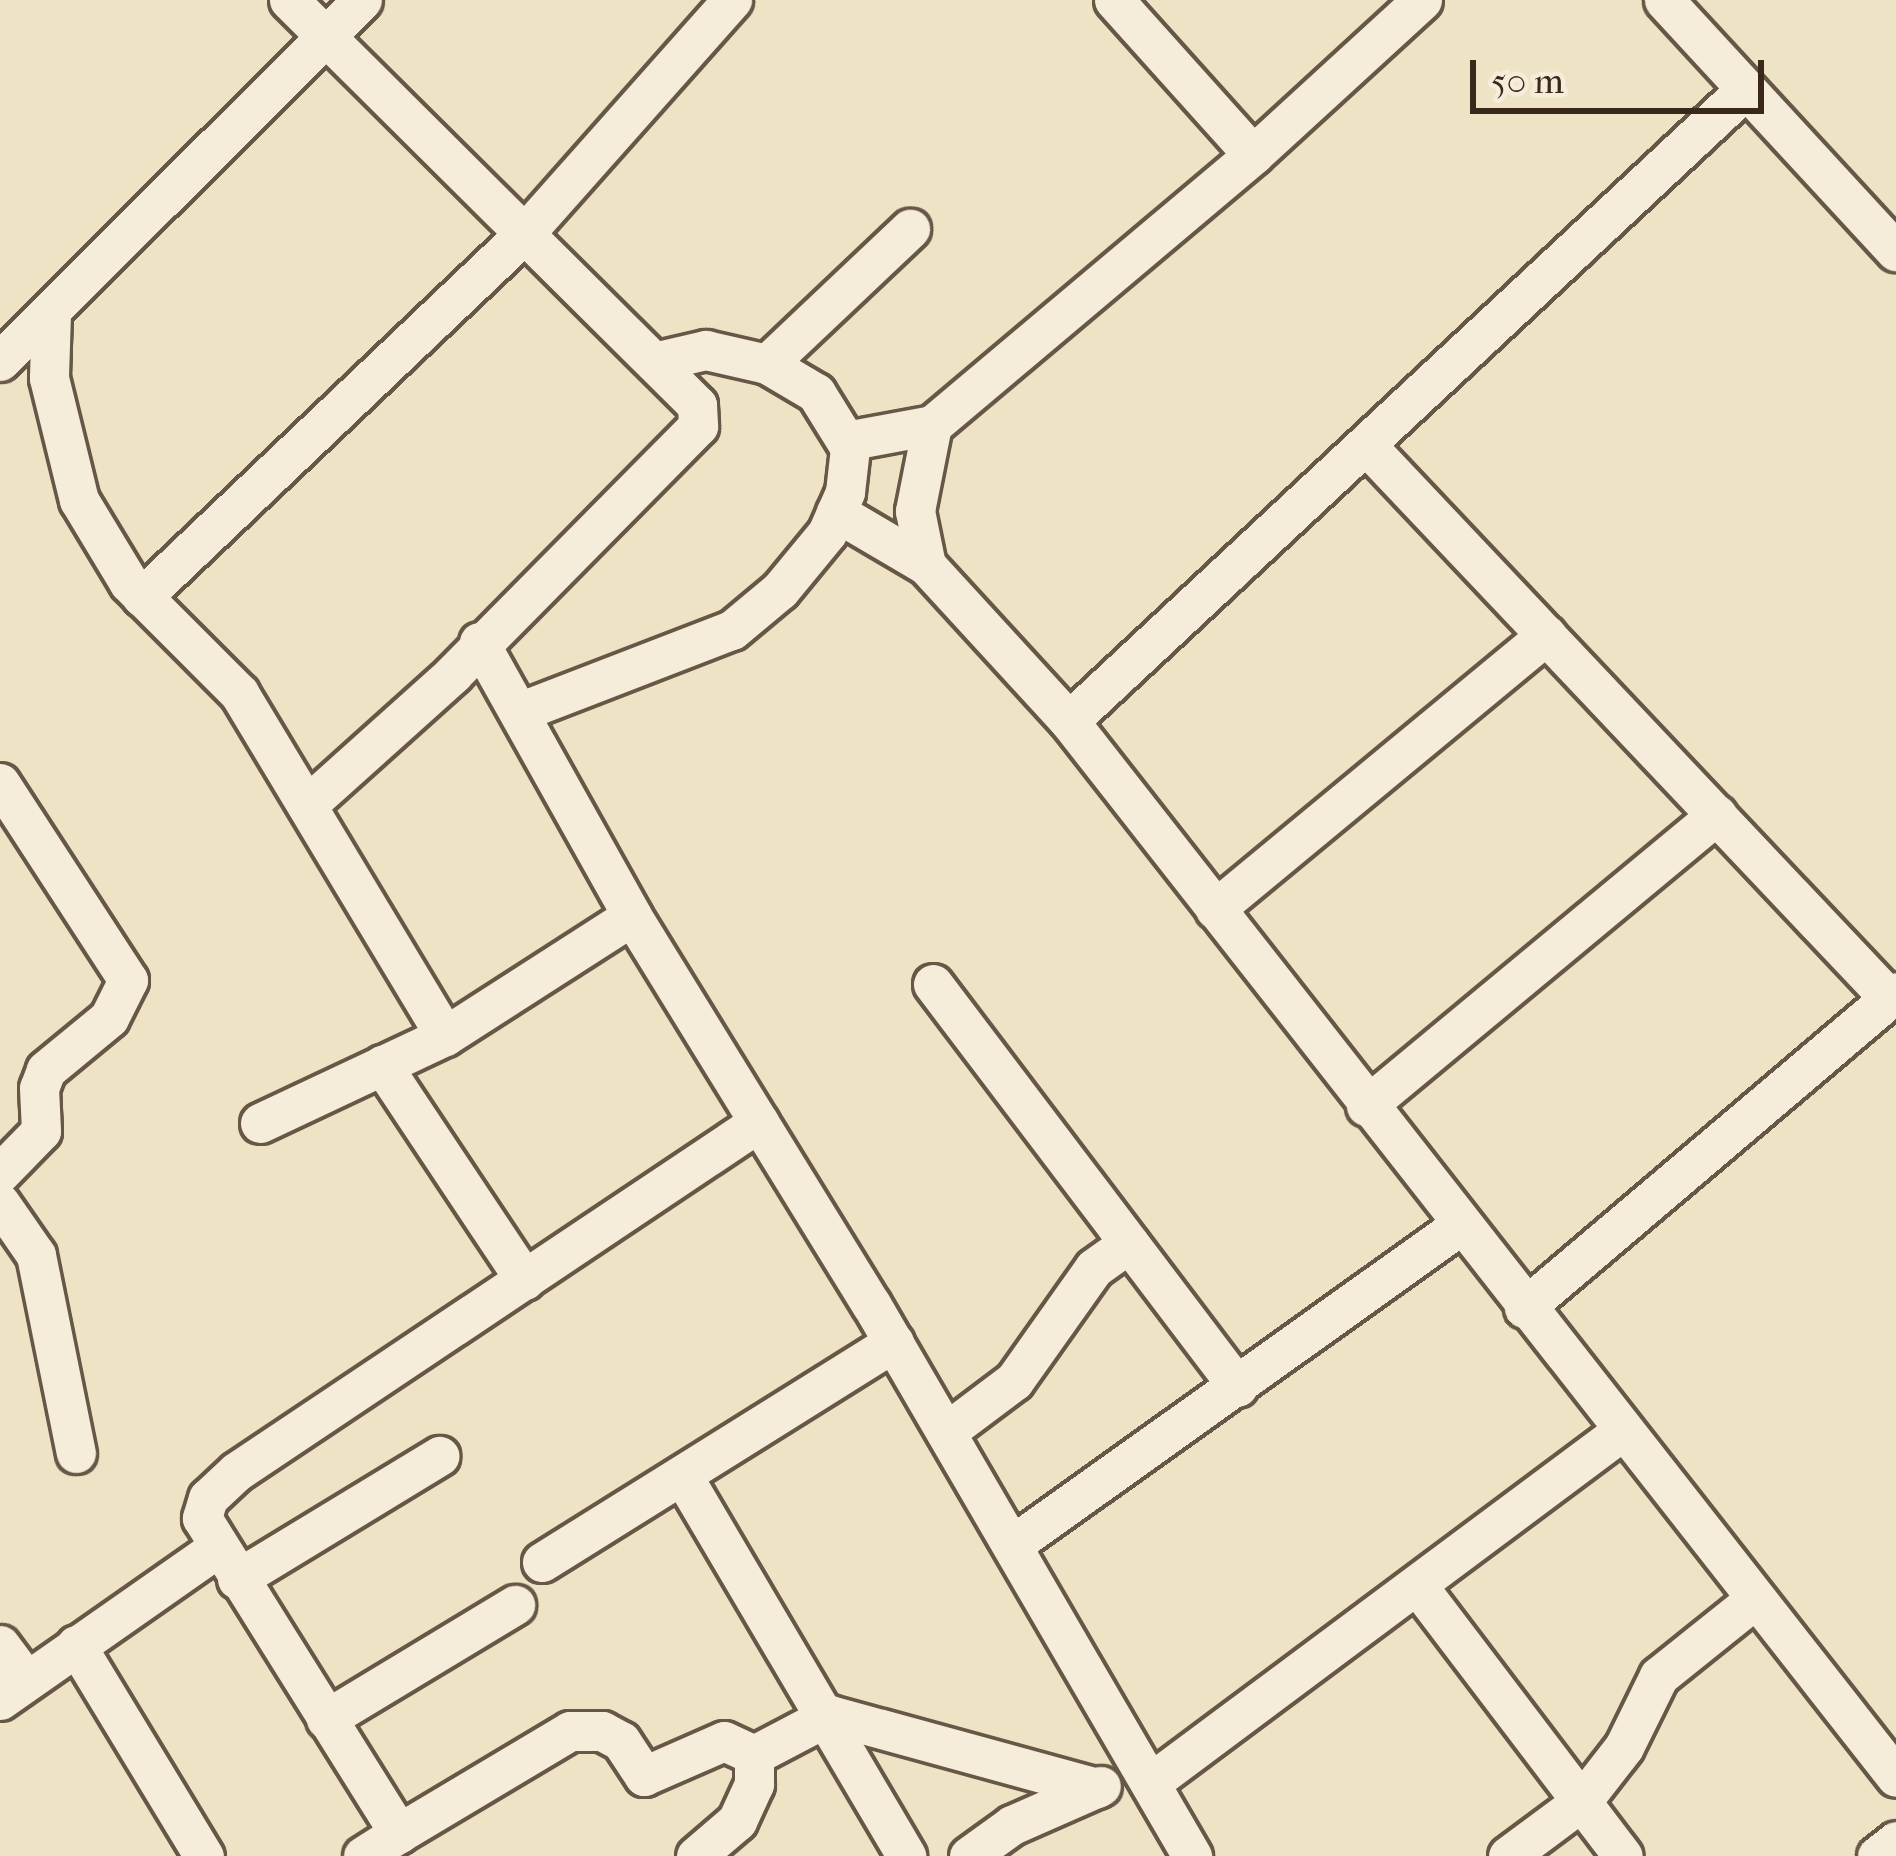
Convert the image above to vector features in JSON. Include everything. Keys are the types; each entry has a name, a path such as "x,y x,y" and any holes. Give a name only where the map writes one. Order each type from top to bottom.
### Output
{"street":[{"path":"289,0 697,405 698,426 307,805"},
{"path":"0,361 362,0"},
{"path":"142,596 525,232 732,0"},
{"path":"1114,0 1253,155"},
{"path":"846,441 932,425 1253,155 1422,0"},
{"path":"1664,0 1896,251"},
{"path":"1069,721 1746,89"},
{"path":"767,364 910,229"},
{"path":"51,313 49,378 79,500 142,596 239,692 445,1036"},
{"path":"519,712 732,630 780,590 845,492 846,441 816,393 767,364 706,350 654,362"},
{"path":"926,566 915,512 932,425"},
{"path":"1366,445 1893,995 1524,1308"},
{"path":"836,512 926,566 1069,721 1459,1226 1896,1777"},
{"path":"1215,909 1546,634"},
{"path":"479,642 632,916 894,1342 1192,1856"},
{"path":"0,783 128,980 109,1018 46,1070 41,1131 0,1173"},
{"path":"1366,1106 1717,815"},
{"path":"260,1123 445,1036 632,916"},
{"path":"933,983 1238,1387"},
{"path":"382,1065 525,1280"},
{"path":"399,1833 227,1563 202,1517 208,1498 236,1472 759,1122"},
{"path":"0,1203 36,1255 76,1453"},
{"path":"1012,1545 1459,1226"},
{"path":"946,1432 1014,1381 1094,1268 1130,1243"},
{"path":"542,1562 894,1342"},
{"path":"969,1856 1012,1825 1097,1788 1146,1776 1418,1585 1622,1431"},
{"path":"0,1645 13,1690 76,1645 439,1456"},
{"path":"682,1475 830,1715 906,1856"},
{"path":"1418,1585 1623,1856"},
{"path":"1508,1856 1582,1801 1624,1747 1659,1676 1755,1599"},
{"path":"326,1718 515,1605"},
{"path":"76,1645 204,1856"},
{"path":"754,1756 830,1715 1097,1788"},
{"path":"363,1856 570,1731 602,1731 621,1741 644,1775 724,1741 754,1756"},
{"path":"696,1856 737,1821 754,1784 754,1756"},
{"path":"1877,1856 1896,1841"}]}
